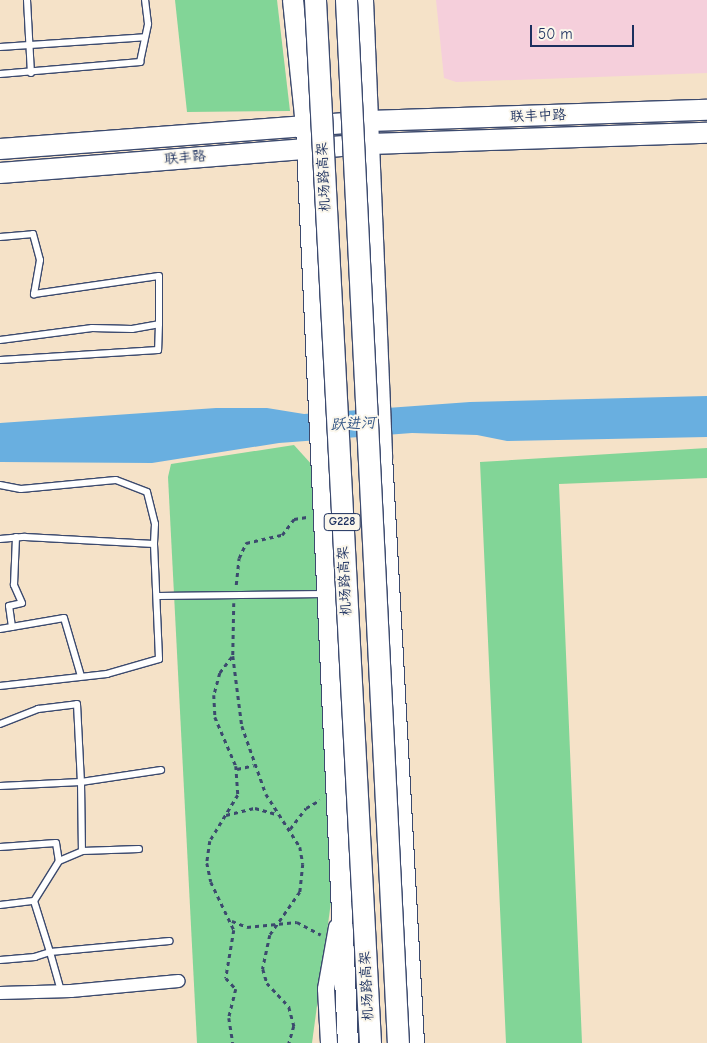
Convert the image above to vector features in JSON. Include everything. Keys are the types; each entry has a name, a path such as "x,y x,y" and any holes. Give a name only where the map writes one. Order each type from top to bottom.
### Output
{"highway":[{"name":"机场路高架","path":"315,0 370,1043"},
{"name":"机场路高架","path":"346,0 398,1043"}],"main road":[{"path":"293,0 306,126 348,1043"},
{"path":"363,0 382,409 382,456 414,1043"},
{"name":"联丰中路","path":"369,122 707,110"},
{"name":"联丰路","path":"0,149 369,122"},
{"name":"联丰中路","path":"370,144 707,133"},
{"name":"联丰路","path":"0,173 370,144"}],"street":[{"path":"329,1043 326,989 342,898"},
{"path":"0,993 62,991 179,981"}],"lane":[{"path":"27,0 30,73"},
{"path":"0,74 30,73 140,62 148,24 144,0"},
{"path":"0,47 145,37"},
{"path":"0,237 33,234 40,260 34,294 159,276 158,350 0,360"},
{"path":"0,340 92,328 132,328 159,324"},
{"path":"0,485 21,489 116,480 147,492 154,524 160,659 107,674 0,686"},
{"path":"0,539 16,538 154,544"},
{"path":"12,627 9,606 22,603 14,585 16,538"},
{"path":"158,596 328,594"},
{"path":"0,629 64,618 81,676"},
{"path":"0,724 38,709 77,704 82,851"},
{"path":"0,786 81,782 161,770"},
{"path":"0,847 56,843 59,861"},
{"path":"62,991 34,901 59,861 82,851 140,849"},
{"path":"0,905 34,901"},
{"path":"0,960 36,957 50,952 169,941"}],"path":[{"path":"288,1043 294,1026 289,1007 267,983 263,969 265,949 277,924 293,906 302,881 300,847 290,829 278,815 254,765 241,717 233,656 235,595 239,558 246,543 282,535 294,519 309,517"},
{"path":"233,656 220,673 215,710 218,730 237,769 238,795 210,841 208,863 215,890 231,921 232,944 226,978 236,989 228,1028 233,1043"},
{"path":"237,769 254,765"},
{"path":"290,829 306,808 321,800"},
{"path":"225,815 255,808 278,815"},
{"path":"231,921 247,927 296,922 310,926 322,936"}],"shaded area":[{"path":"436,0 707,0 707,73 456,82 444,78"}],"green space":[{"path":"175,0 277,0 290,111 187,112"},
{"path":"294,445 313,466 333,887 312,1043 197,1043 168,477 171,464"},
{"path":"707,448 707,478 559,484 582,1043 506,1043 480,462"}],"water":[{"name":"跃进河","path":"707,396 707,437 507,441 477,435 412,433 279,443 152,463 0,462 0,423 216,408 267,408 304,414 470,402"}]}
